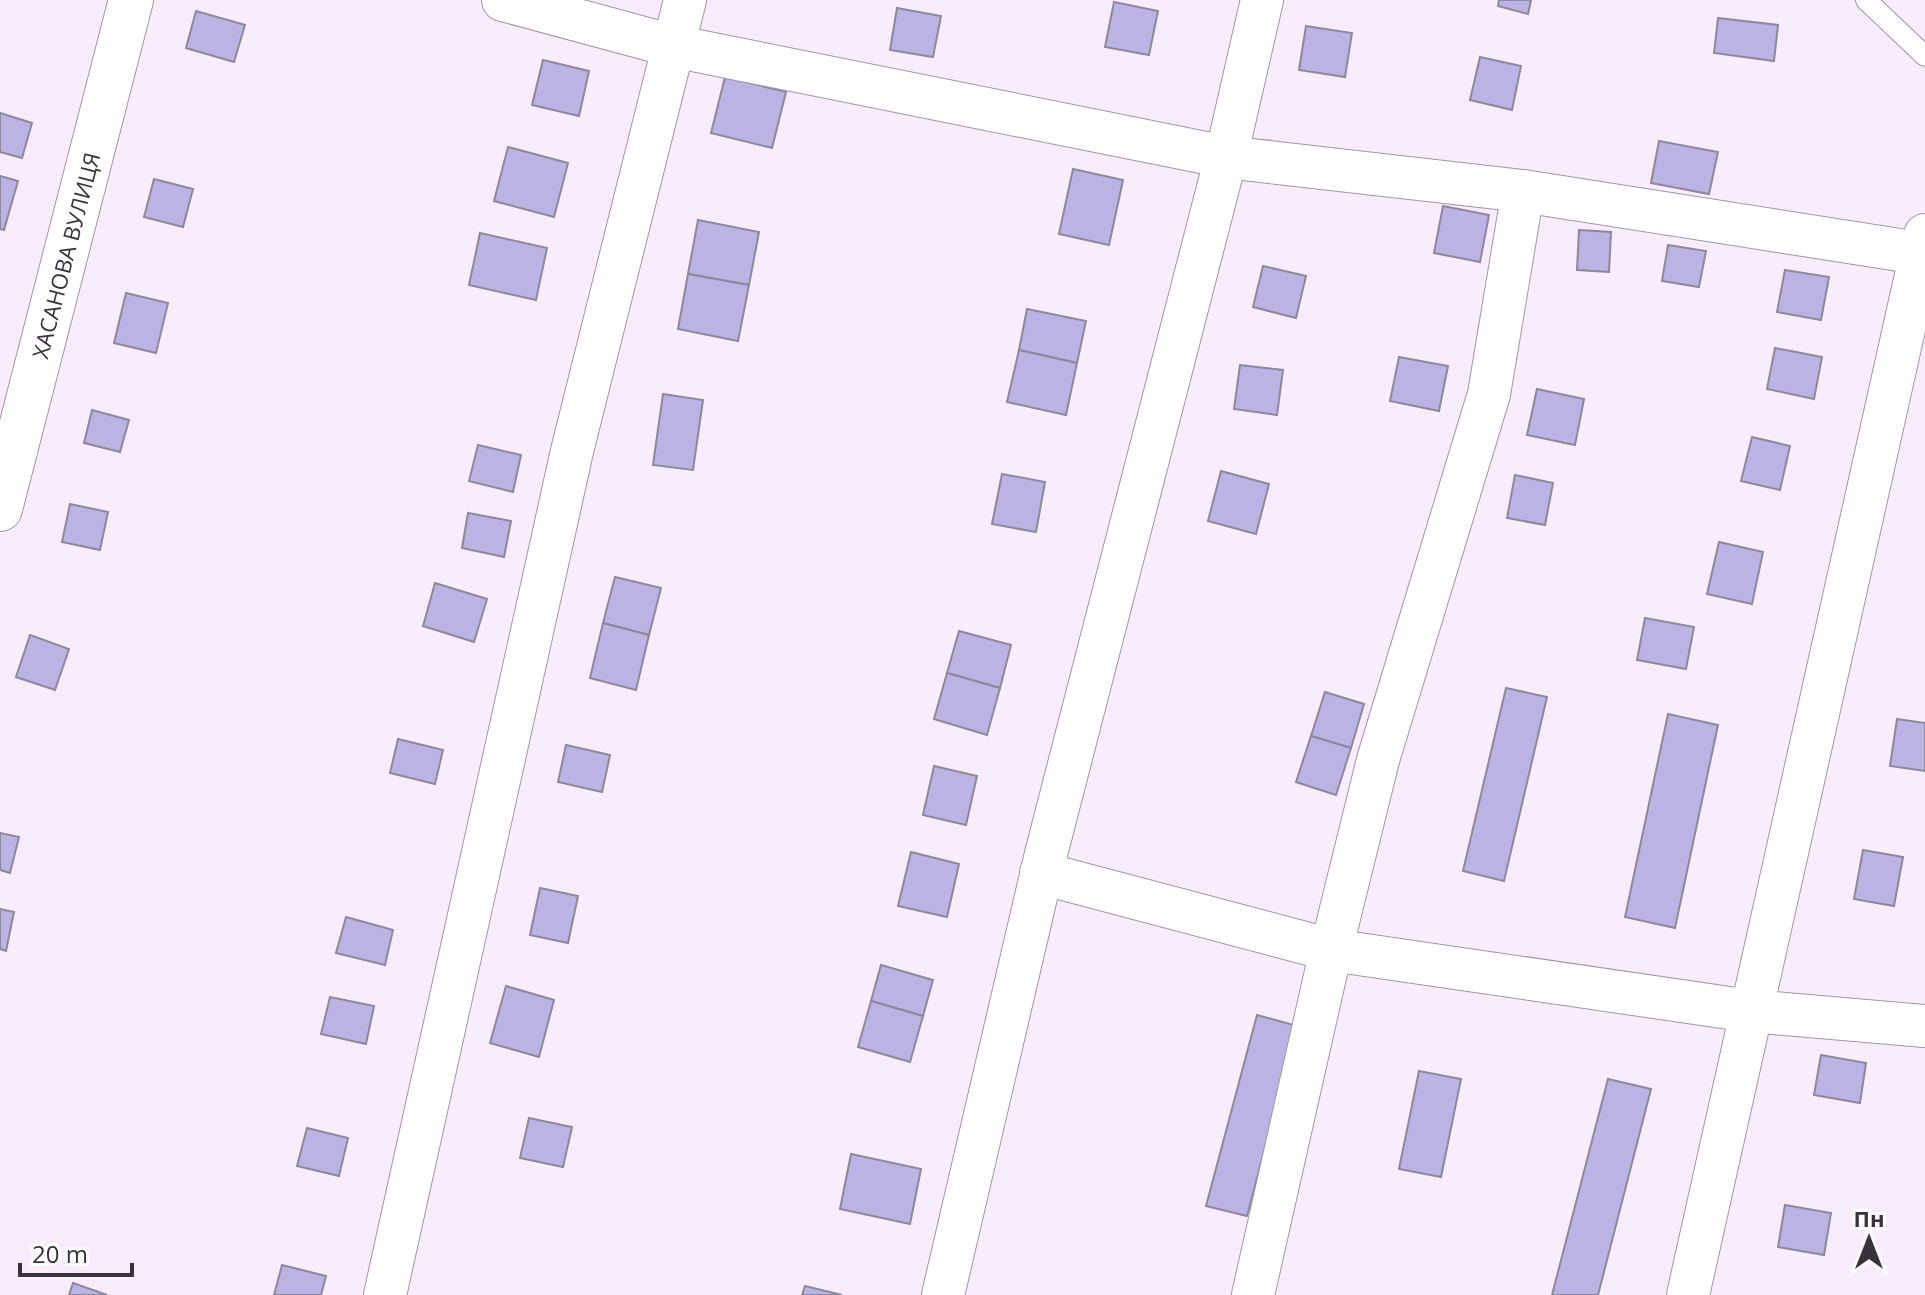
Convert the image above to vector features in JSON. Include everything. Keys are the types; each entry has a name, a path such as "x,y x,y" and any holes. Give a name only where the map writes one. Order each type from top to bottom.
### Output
{"street":[{"name":"ХАСАНОВА ВУЛИЦЯ","path":"0,509 131,0"},
{"path":"503,0 673,46 1226,157 1523,191 1924,248 1688,1295"},
{"path":"385,1295 572,451 685,0"},
{"path":"943,1295 1041,873 1226,157 1262,0"},
{"path":"1253,1295 1331,950 1378,760 1489,394 1523,191"},
{"path":"1041,873 1331,950 1750,1011 1925,1026"}],"lane":[{"path":"1866,0 1925,56"}],"building":[{"path":"1499,0 1531,0 1528,14 1498,6"},
{"path":"1114,2 1158,11 1149,55 1105,47"},
{"path":"897,8 941,16 933,57 890,50"},
{"path":"196,11 245,25 234,62 186,48"},
{"path":"1718,18 1778,25 1774,61 1714,53"},
{"path":"1306,26 1352,33 1345,77 1299,70"},
{"path":"1480,57 1521,66 1512,110 1470,100"},
{"path":"543,60 589,71 579,116 532,105"},
{"path":"725,77 786,92 772,148 711,133"},
{"path":"0,113 32,123 22,158 0,152"},
{"path":"1659,141 1718,152 1709,194 1651,183"},
{"path":"508,147 568,163 554,217 494,201"},
{"path":"1073,169 1123,180 1109,245 1059,234"},
{"path":"0,176 18,181 4,230 0,229"},
{"path":"154,179 193,189 183,227 144,217"},
{"path":"1443,206 1489,215 1480,262 1434,253"},
{"path":"698,220 759,232 749,285 688,274"},
{"path":"1579,230 1611,232 1609,272 1577,270"},
{"path":"480,233 547,248 536,300 469,285"},
{"path":"1668,245 1706,251 1699,287 1662,281"},
{"path":"1263,266 1306,276 1296,318 1253,307"},
{"path":"1785,270 1829,277 1821,320 1777,312"},
{"path":"688,274 749,285 738,341 678,329"},
{"path":"126,293 168,303 156,353 114,343"},
{"path":"1027,309 1086,321 1077,363 1019,350"},
{"path":"1775,348 1822,357 1814,399 1767,389"},
{"path":"1019,350 1077,363 1066,415 1007,402"},
{"path":"1399,357 1448,366 1439,411 1390,401"},
{"path":"1240,365 1283,370 1277,415 1234,409"},
{"path":"1537,389 1584,399 1575,445 1527,435"},
{"path":"663,394 703,400 693,470 653,465"},
{"path":"92,410 129,420 120,452 84,443"},
{"path":"1752,437 1790,446 1780,490 1741,481"},
{"path":"478,445 521,455 513,492 469,481"},
{"path":"1221,471 1269,484 1256,534 1208,521"},
{"path":"1002,474 1045,482 1036,532 992,524"},
{"path":"1515,475 1553,483 1545,525 1507,518"},
{"path":"70,504 108,512 100,550 62,542"},
{"path":"468,513 511,521 504,557 462,548"},
{"path":"1719,542 1763,552 1752,604 1707,594"},
{"path":"615,577 661,588 649,635 603,623"},
{"path":"435,583 487,599 474,642 423,626"},
{"path":"1645,618 1694,627 1686,669 1637,660"},
{"path":"603,623 649,635 636,690 590,678"},
{"path":"959,631 1011,645 1000,688 947,673"},
{"path":"30,635 69,649 55,690 16,677"},
{"path":"947,673 1000,688 987,735 934,719"},
{"path":"1506,688 1547,697 1504,881 1463,871"},
{"path":"1325,692 1364,704 1351,748 1311,736"},
{"path":"1668,714 1718,725 1675,928 1625,917"},
{"path":"1897,719 1925,723 1925,771 1890,766"},
{"path":"1311,736 1351,748 1336,795 1296,782"},
{"path":"398,739 443,750 435,784 390,773"},
{"path":"566,745 610,755 602,792 558,782"},
{"path":"934,766 977,776 966,825 923,815"},
{"path":"0,833 19,837 10,873 0,870"},
{"path":"1863,850 1903,857 1894,906 1854,899"},
{"path":"911,852 959,864 947,917 898,906"},
{"path":"540,888 578,896 568,943 530,935"},
{"path":"0,909 14,912 6,951 0,949"},
{"path":"346,917 393,930 385,965 336,953"},
{"path":"881,965 933,980 923,1016 871,1001"},
{"path":"506,986 554,1000 539,1057 490,1043"},
{"path":"330,997 374,1006 366,1044 321,1034"},
{"path":"871,1001 923,1016 910,1062 858,1047"},
{"path":"1257,1015 1297,1026 1247,1216 1206,1206"},
{"path":"1821,1055 1866,1063 1860,1103 1814,1095"},
{"path":"1419,1071 1461,1079 1441,1177 1399,1169"},
{"path":"1608,1079 1651,1089 1598,1295 1552,1295"},
{"path":"529,1118 572,1127 563,1167 520,1158"},
{"path":"307,1128 348,1138 339,1176 297,1166"},
{"path":"851,1154 921,1169 910,1224 840,1209"},
{"path":"1785,1205 1831,1213 1824,1255 1778,1247"},
{"path":"282,1265 326,1276 321,1295 274,1295"},
{"path":"73,1283 107,1295 69,1295"},
{"path":"805,1286 842,1295 802,1295"}]}
